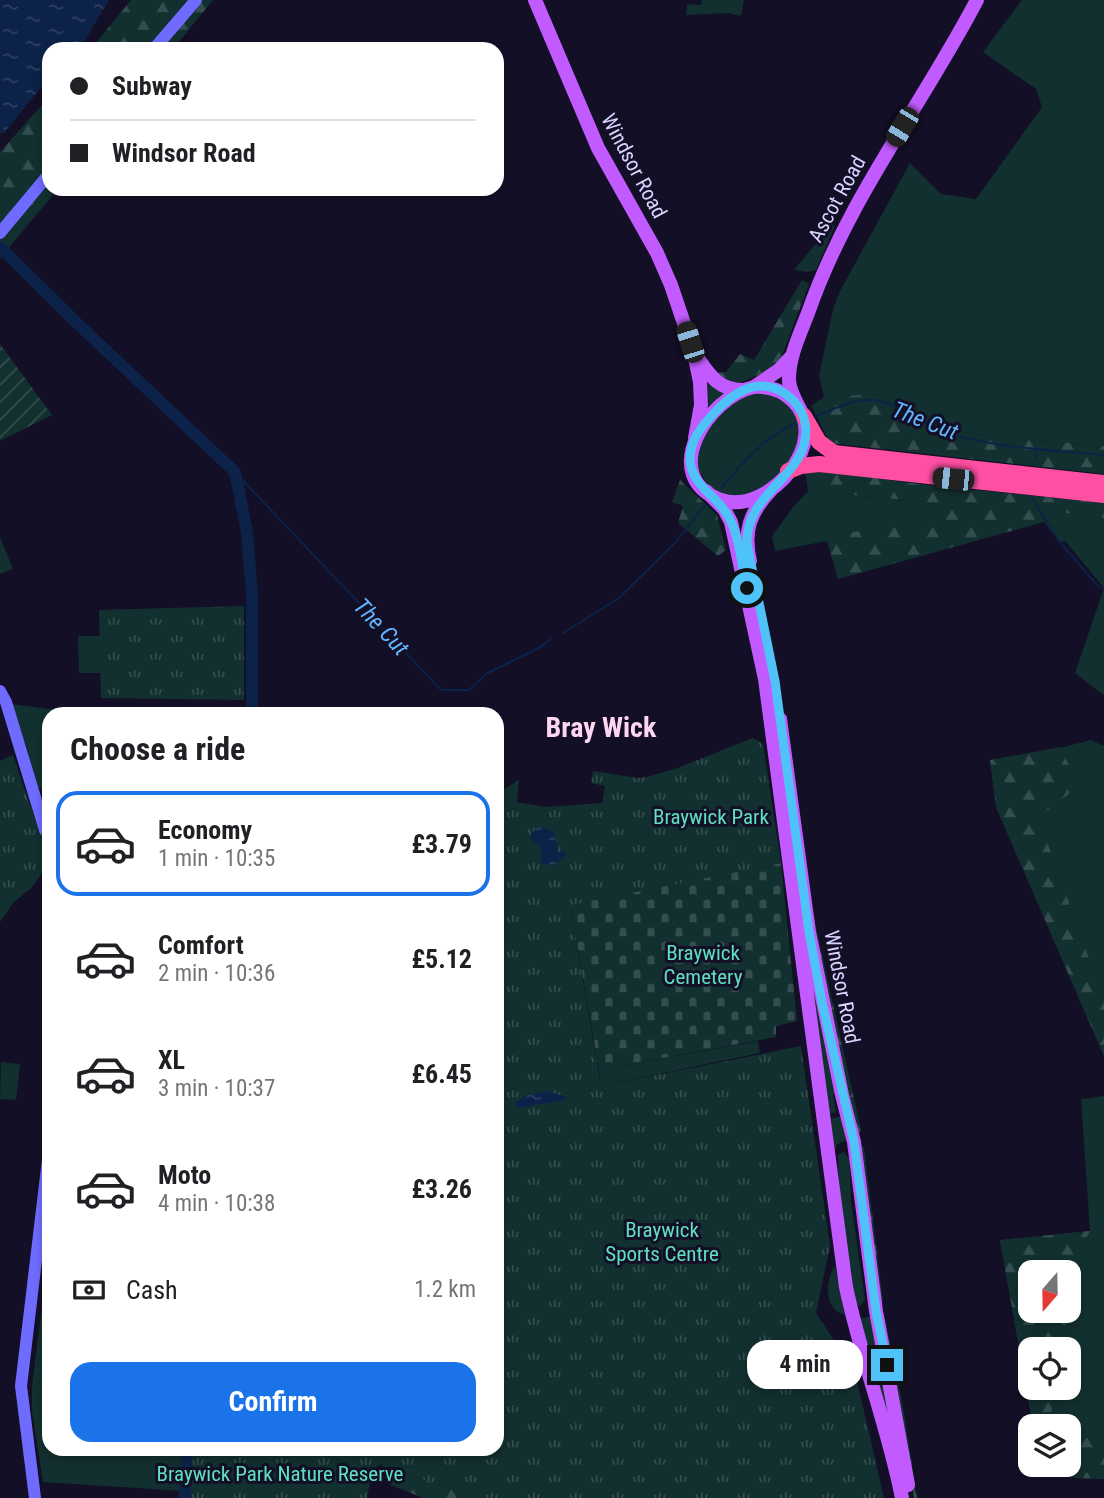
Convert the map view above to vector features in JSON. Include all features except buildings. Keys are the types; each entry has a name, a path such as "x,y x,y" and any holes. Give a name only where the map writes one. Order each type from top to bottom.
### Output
{"highway":[{"path":"803,415 819,443 834,453 1104,483"},
{"path":"788,471 804,465 819,464 1104,495"}],"main road":[{"path":"161,42 196,0"},
{"name":"Windsor Road","path":"536,0 598,148 662,262 694,353 701,397 695,438"},
{"name":"Ascot Road","path":"803,415 789,385 793,354 834,245 945,59 977,0"},
{"path":"0,233 42,182"},
{"name":"Windsor Road","path":"694,353 718,383 733,390 748,388"},
{"name":"Ascot Road","path":"748,388 779,370 793,354"},
{"path":"706,491 724,501 737,502 750,500 771,490 803,448 806,428 803,415 796,404 782,392 769,387 748,388 725,401 702,426 695,438 691,465 696,478 706,491 724,509 733,527 759,646 846,1287 863,1360 883,1418 902,1498"},
{"name":"Windsor Road","path":"771,490 751,515 747,544 775,681 809,932 854,1142 876,1311 910,1498"},
{"path":"0,691 6,702 42,822"},
{"path":"35,1498 21,1386 42,1210"}],"green space":[{"path":"131,0 213,0 179,42 97,42"},
{"path":"702,0 744,0 741,16 729,13 686,15 687,4 701,5"},
{"path":"1022,0 1104,0 1104,446 963,433 881,394 824,397 819,376 833,309 840,291 910,163 941,194 976,199 1042,107 1036,89 983,52"},
{"path":"42,105 42,196 52,196 0,258 0,152"},
{"path":"833,223 834,228 816,270 794,270"},
{"path":"802,280 809,284 782,356 772,369 737,384 716,373 726,372 740,354 754,360"},
{"path":"0,344 52,415 0,441"},
{"path":"707,383 724,393 709,411"},
{"path":"763,391 783,399 800,422 796,455 769,484 753,496 726,496 708,486 697,467 696,457 707,428 739,397"},
{"path":"881,394 963,433 1104,446 1104,474 830,443 811,406 824,397"},
{"path":"805,469 1104,503 1104,518 1057,512 1066,542 1059,541 1044,522 838,579 827,541 837,534 928,522 928,502 808,491"},
{"path":"680,480 717,515 726,550 718,556 678,523 683,506 672,502"},
{"path":"808,491 928,502 929,522 837,534 827,541 775,551 772,536"},
{"path":"1057,512 1104,518 1104,588 1066,542"},
{"path":"0,537 13,569 0,574"},
{"path":"1104,588 1104,693 1103,695 1075,673"},
{"path":"244,606 244,700 101,698 99,610"},
{"path":"78,636 100,636 101,673 79,673"},
{"path":"11,704 42,708 42,789 37,788 28,751"},
{"name":"Braywick Sports Centre","path":"753,738 763,744 781,863 570,905 601,1086 801,1046 830,1246 816,1313 855,1372 884,1498 474,1498 382,1464 372,1470 367,1498 184,1498 187,1456 504,1456 504,789 519,780 517,802 545,807 602,803 605,786 591,783 593,771 638,778 675,769"},
{"path":"1091,740 1104,746 1104,1056 996,807 990,760 1044,752"},
{"path":"1061,747 1078,787 1038,817 1104,1000 1104,1056 996,807 990,760"},
{"path":"13,755 42,835 42,873 32,887 13,903 0,922 0,761"},
{"name":"Braywick Cemetery","path":"781,863 797,1021 776,1026 776,1037 599,1070 570,904"},
{"path":"797,882 837,1093 833,1094 836,1112 826,1115"},
{"path":"806,882 861,1130 858,1135 852,1133"},
{"path":"758,1041 760,1053 601,1086 599,1070"},
{"path":"1,1062 20,1064 16,1100 0,1099"},
{"path":"1104,1096 1104,1479 1063,1477 1081,1477 1081,1414 1031,1414 1028,1400 1081,1400 1081,1337 1018,1337 1018,1341 1000,1240 1090,1231 1081,1099"},
{"path":"841,1116 846,1140 838,1144 831,1156 826,1120"},
{"path":"858,1145 864,1147 883,1302 879,1304"},
{"path":"843,1152 849,1158 851,1201 865,1300 860,1306 857,1306 852,1293 852,1270 841,1250 838,1155"},
{"path":"1090,1231 1075,1260 1018,1260 1018,1323 1066,1323 1065,1337 1018,1337 1018,1341 1000,1240"},
{"path":"835,1266 845,1315 833,1307 828,1294 829,1279"},
{"path":"42,1305 42,1456 185,1456 183,1491 43,1482 32,1412 32,1386"},
{"path":"880,1314 885,1319 904,1412 917,1498 914,1498 901,1412"},
{"path":"873,1316 906,1498 857,1319"},
{"path":"1028,1400 1054,1400 1051,1414 1031,1414"},
{"path":"1104,1435 1104,1479 1074,1478 1081,1477 1081,1439"},
{"path":"382,1464 474,1498 423,1498 386,1483"}],"water":[{"path":"0,0 109,0 84,42 42,42 42,87 4,133 0,133"},
{"path":"542,827 553,832 558,852 566,852 554,865 542,864 541,848 529,838 535,829"},
{"path":"547,1091 567,1097 566,1100 516,1108 515,1103 525,1096"}],"waterway":[{"name":"The Cut","path":"0,247 235,472 247,532 252,594 252,707"},
{"name":"The Cut","path":"816,416 850,403 872,400 894,406 945,431 973,440 1104,455"},
{"name":"The Cut","path":"722,487 763,443 794,424"},
{"name":"The Cut","path":"1036,449 1036,458"},
{"name":"The Cut","path":"235,472 441,690 469,690 486,674 541,647 551,638"},
{"path":"1032,498 1059,541 1097,585 1104,589"},
{"name":"The Cut","path":"563,633 619,598 676,542 705,505"},
{"name":"The Cut","path":"185,1498 187,1456"}],"district":[{"name":"Bray Wick","path":"601,727"}],"route":[{"path":"747,588 729,518 721,505 699,483 690,459 698,432 725,401 742,390 761,386 776,389 796,404 804,416 806,428 801,454 751,515 747,544 775,681 809,932 854,1142 876,1311 887,1365"}],"park label":[{"name":"Braywick Park","path":"711,817"},
{"name":"Braywick Park Nature Reserve","path":"280,1474"}]}
